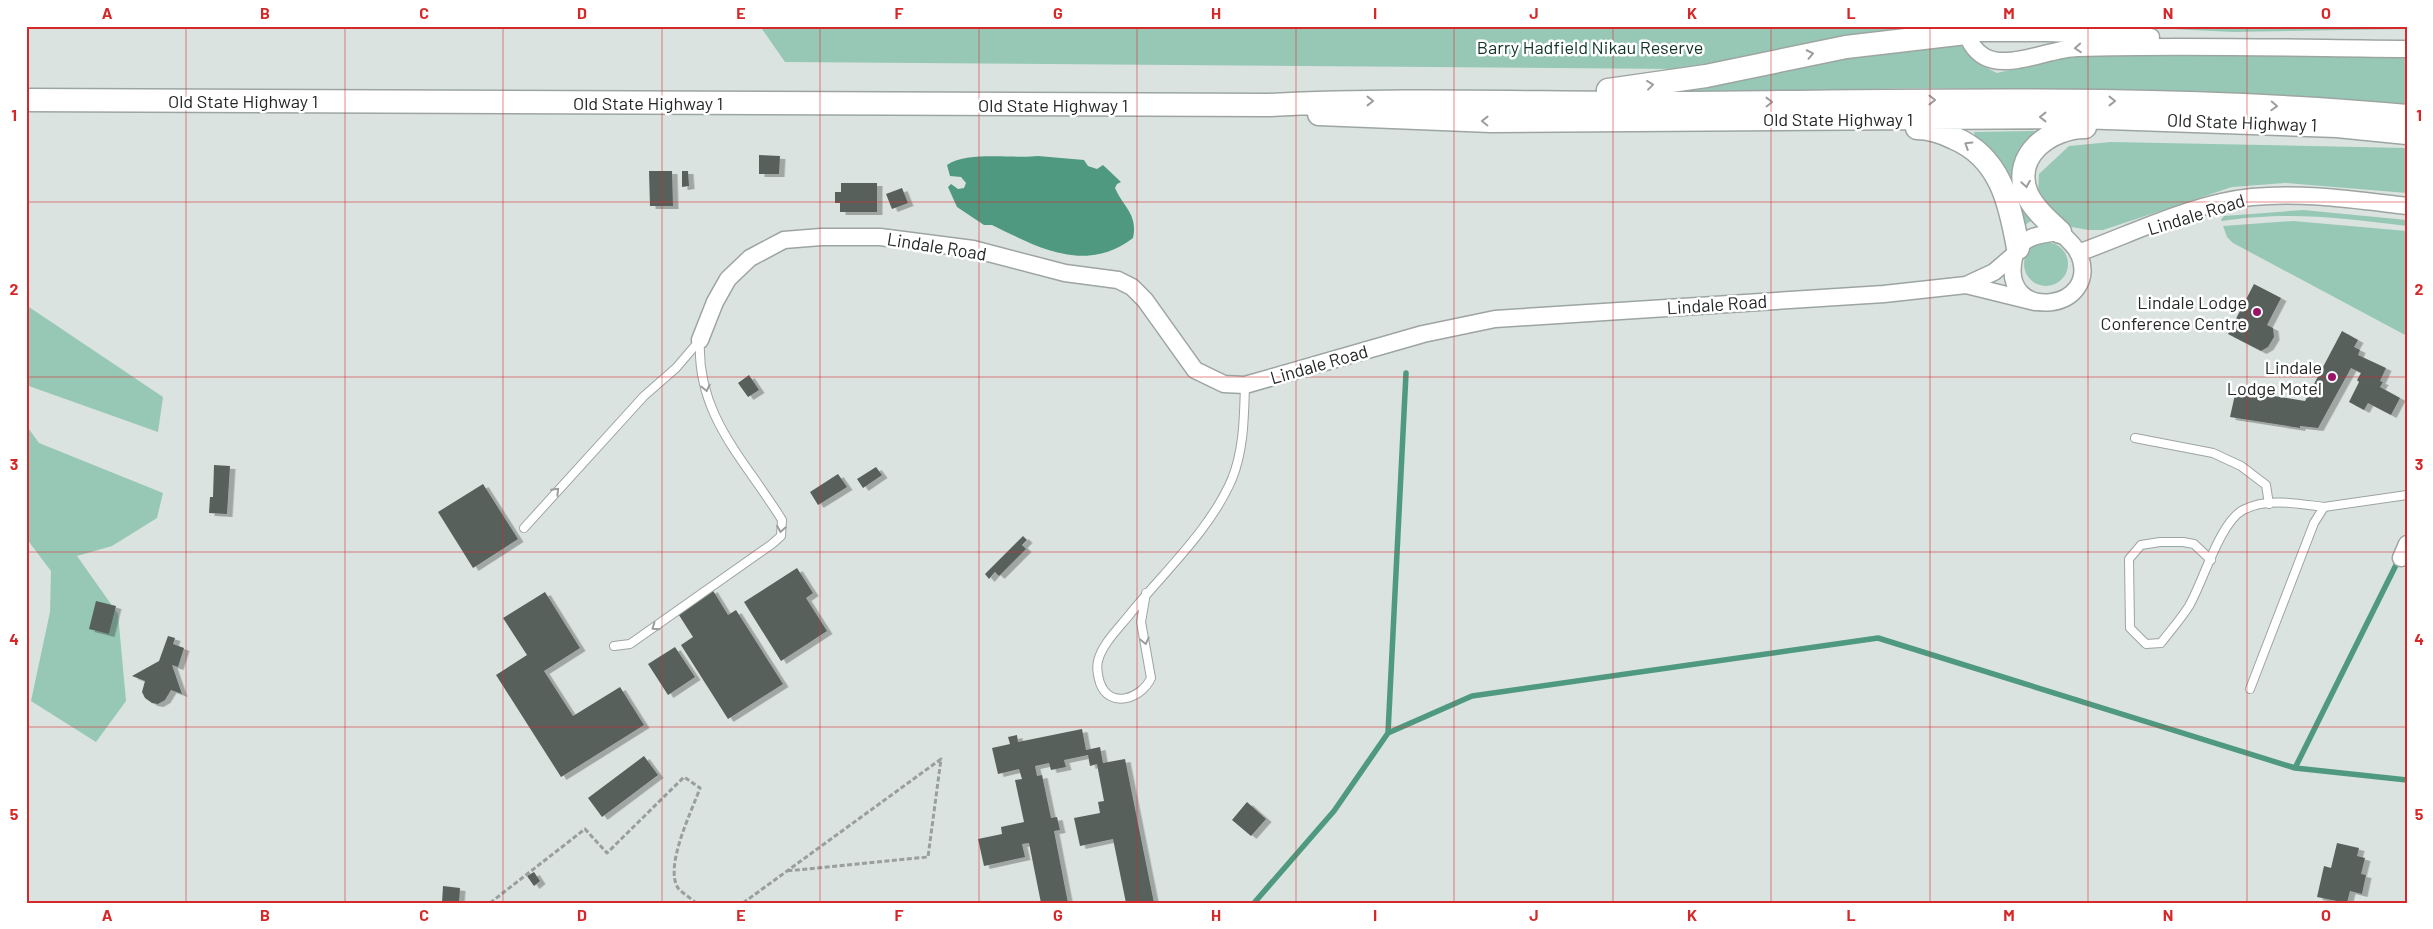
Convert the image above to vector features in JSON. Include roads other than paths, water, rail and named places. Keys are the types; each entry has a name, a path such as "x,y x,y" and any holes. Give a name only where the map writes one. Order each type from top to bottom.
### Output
{"main road":[{"path":"1498,101 1660,84 1846,47 1966,30"},
{"name":"Old State Highway 1","path":"26,100 1269,105 1351,101 1690,103 1857,100 2194,101 2407,116"},
{"name":"Old State Highway 1","path":"1269,105 1313,114 1358,117 1534,121 2078,117 2214,120 2371,129 2407,133"},
{"path":"1534,121 1597,126 1926,128 1969,144 1993,168 2008,200 2016,251"},
{"path":"2060,232 2039,212 2027,194 2024,180 2025,165 2031,152 2045,138 2059,131 2079,127 2301,133 2371,129"}],"street":[{"path":"2407,38 2186,39 1966,30 1972,44 1985,57 2010,62 2075,48 2407,49"},
{"name":"Lindale Road","path":"2078,253 2170,218 2226,201 2250,197 2306,196 2407,206"},
{"path":"1966,285 1994,272 2016,251 2035,236 2060,232 2078,253 2082,271 2078,286 2066,299 2050,304 2035,302 2022,295 2014,282 2011,268 2016,251"},
{"name":"Lindale Road","path":"700,340 728,279 750,258 784,240 821,237 880,237 973,249 1047,270 1118,280 1132,287 1145,300 1195,370 1224,384 1245,386 1423,334 1495,319 1884,294 1966,285 2035,302"}],"lane":[{"path":"524,528 644,396 676,368 700,340"},
{"path":"614,646 630,644 758,554 779,538 782,532 782,520 726,438 714,416 700,360 700,340"},
{"path":"1146,593 1141,622 1152,678 1138,694 1129,698 1117,699 1106,694 1101,686 1097,673 1098,661 1116,631 1146,593 1209,519 1232,478 1242,437 1245,386"},
{"path":"2135,438 2213,453 2241,466 2266,485 2269,504"},
{"path":"2211,560 2194,544 2175,542 2141,546 2129,559 2130,628 2146,644 2161,643 2189,607 2230,520 2244,509 2285,503 2324,507 2407,496"},
{"path":"2250,689 2314,523 2324,507"}],"waterway":[{"path":"1388,733 1406,373"},
{"path":"1254,903 1334,811 1388,733 1472,696 1878,638 2295,768 2400,557"},
{"path":"2295,768 2407,780"}],"place":[{"name":"Lindale Lodge Conference Centre","path":"2257,312"},
{"name":"Lindale Lodge Motel","path":"2332,377"}],"park label":[{"name":"Barry Hadfield Nikau Reserve","path":"1590,47"}]}
